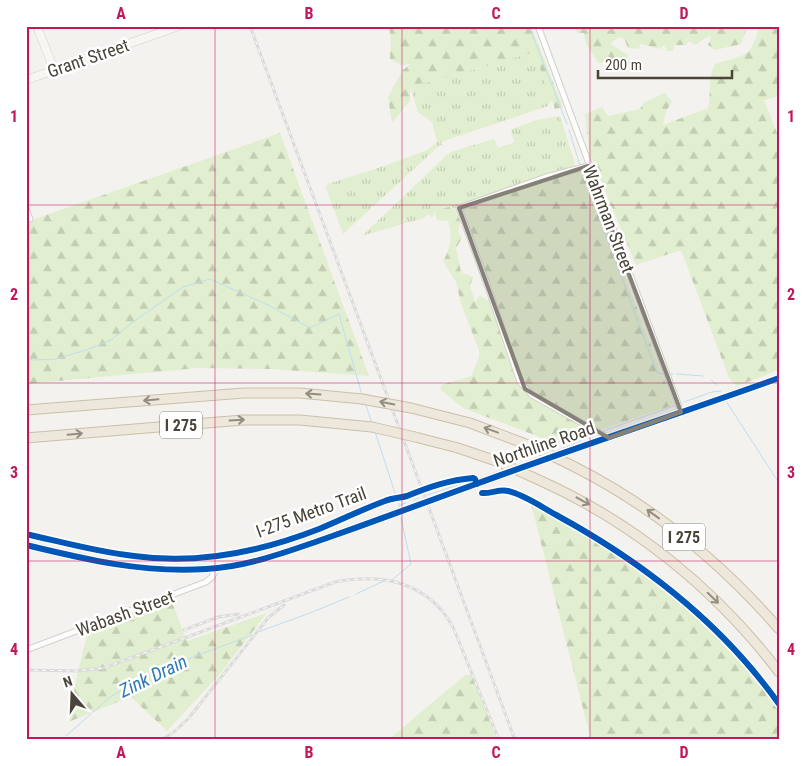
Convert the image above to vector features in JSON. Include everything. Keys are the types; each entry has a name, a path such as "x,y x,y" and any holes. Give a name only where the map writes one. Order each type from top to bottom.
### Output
{"highway":[{"name":"I 275","path":"26,410 244,393 300,393 362,399 411,408 470,423 536,448 627,496 687,539 732,579 779,629"},
{"name":"I 275","path":"26,438 243,420 300,420 372,427 458,448 499,462 567,492 605,514 662,554 703,589 727,612 779,672"}],"street":[{"path":"37,26 54,70"},
{"name":"Grant Street","path":"26,80 179,26"},
{"name":"Wahrman Street","path":"538,26 588,166 681,412"},
{"path":"588,166 546,177 459,208 520,382 532,395 609,438"},
{"path":"26,209 30,219"},
{"name":"Northline Road","path":"26,546 93,562 162,569 217,568 273,556 779,378"},
{"name":"Wabash Street","path":"26,650 206,582 212,577 217,568"}],"highlighted area":[{"path":"588,166 681,412 609,438 525,389 459,208"}],"green space":[{"path":"389,26 531,26 563,107 555,109 534,52 438,80 410,86 410,101 392,123 388,97 403,70 410,64 401,65 390,59 391,42"},
{"path":"573,26 748,26 741,44 715,50 708,45 711,37 709,36 695,45 689,41 686,45 674,45 673,51 667,51 664,45 660,49 641,44 638,49 628,48 624,38 619,37 610,44 628,55 627,59 631,62 627,67 615,60 598,63 586,44 584,33 578,33"},
{"path":"760,26 779,26 779,96 764,100 779,138 779,207 776,209 779,219 779,370 737,386 729,378 681,250 636,265 589,152 585,114 602,107 608,116 640,109 643,103 665,93 672,102 666,111 663,125 708,108 711,76 714,66 720,62 737,58 747,52 752,46"},
{"path":"534,52 552,100 548,106 441,142 442,145 343,234 326,188 328,184 427,150 437,142 432,122 418,112 410,86 438,80"},
{"path":"560,116 577,171 501,195 462,210 449,207 437,210 432,217 428,214 424,218 362,236 450,152 494,139 498,148 515,142 511,134 512,129 537,120"},
{"path":"280,133 369,376 272,369 198,368 26,384 26,222"},
{"path":"584,169 674,405 558,444 463,408 441,390 441,385 471,376 479,357 479,350 461,304 456,282 443,261 450,241 448,221 437,220 435,214 437,210 449,207 455,209 460,222 458,232 462,238 456,248 461,272 473,277 470,286 475,302 480,295 488,301 490,291 463,209"},
{"path":"531,504 617,555 688,609 725,644 759,683 779,711 779,740 591,740"},
{"path":"171,600 187,641 267,613 219,675 167,731 131,697 68,722 88,632"},
{"path":"465,675 472,675 497,740 388,740"}],"waterway":[{"path":"529,26 567,124"},
{"path":"569,130 580,165"},
{"path":"582,171 657,373 664,374"},
{"path":"26,357 32,360 56,359 111,340 183,287 210,279 268,305 310,328 339,314 362,395"},
{"path":"677,374 703,376"},
{"path":"711,380 717,385"},
{"name":"Zink Drain","path":"684,402 712,392 721,391"},
{"name":"Zink Drain","path":"726,401 779,483"},
{"path":"365,403 372,423"},
{"name":"Zink Drain","path":"603,431 674,406"},
{"path":"375,432 396,496"},
{"name":"Zink Drain","path":"554,452 596,434"},
{"name":"Zink Drain","path":"478,479 489,475"},
{"name":"Zink Drain","path":"427,495 473,480"},
{"name":"Zink Drain","path":"413,500 419,498"},
{"name":"Zink Drain","path":"397,499 400,508"},
{"name":"Zink Drain","path":"400,505 406,503"},
{"name":"Zink Drain","path":"392,580 411,564 401,518"},
{"name":"Zink Drain","path":"356,594 386,580"},
{"name":"Zink Drain","path":"258,632 349,597"},
{"name":"Zink Drain","path":"66,736 110,697 158,670 252,635"}],"railway":[{"path":"250,26 515,740"},
{"path":"26,670 76,671 104,668 335,582 370,579 387,580 403,584 417,591 431,600 443,612 453,627 499,740"},
{"path":"163,739 188,719 268,618 284,605"},
{"path":"184,630 218,617 238,614"}],"cycle path":[{"path":"26,545 115,564 160,569 221,568 251,562 281,554 514,470 779,378"},
{"name":"I-275 Metro Trail","path":"26,534 120,554 181,559 205,557 251,550 297,537 368,507 407,496 439,484 473,478 477,484"},
{"path":"482,493 505,491 527,499 590,534 651,575 707,622 733,647 779,704"}]}
